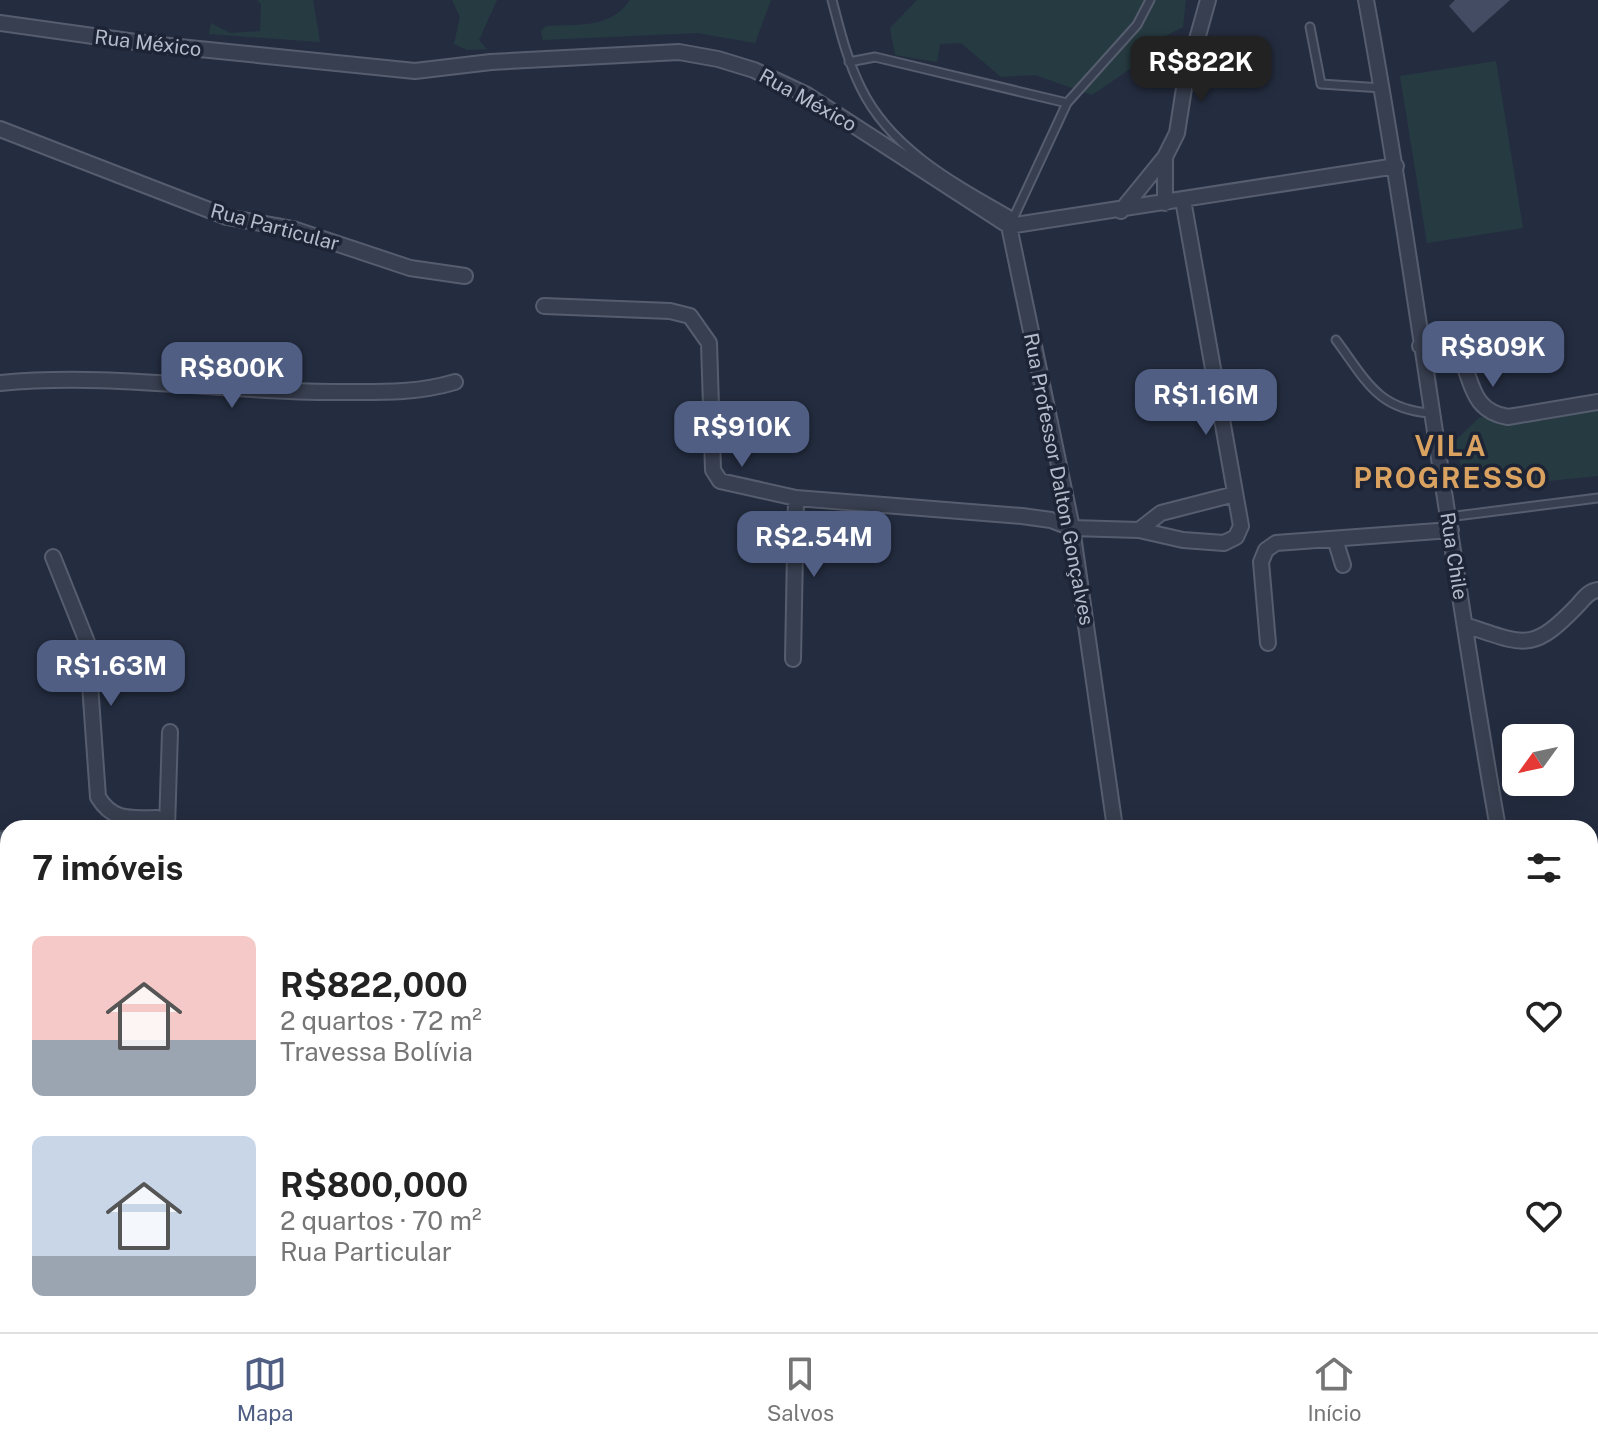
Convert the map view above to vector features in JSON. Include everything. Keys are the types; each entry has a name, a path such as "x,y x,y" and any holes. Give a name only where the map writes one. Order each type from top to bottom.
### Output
{"street":[{"path":"1121,211 1165,157 1177,133 1185,82 1208,0"},
{"name":"Rua Chile","path":"1366,0 1396,166 1430,413 1497,820"},
{"name":"Rua México","path":"0,23 150,44 415,71 491,62 679,52 718,59 754,70 807,95 1012,222"},
{"name":"Rua Particular","path":"0,129 227,217 293,229 410,268 465,276"},
{"path":"1165,157 1165,203"},
{"path":"1012,222 1121,211 1396,166"},
{"path":"544,306 670,311 690,316 709,343 713,470 720,481 796,498 1022,516 1051,520 1072,528 1139,530 1183,540 1224,543 1236,537 1241,526 1183,200"},
{"name":"Rua Professor Dalton Gonçalves","path":"1012,222 1072,528 1114,820"},
{"path":"1420,346 1453,351 1460,360 1475,397 1495,415 1508,417 1598,402"},
{"path":"0,383 53,378 302,392 427,391 455,382"},
{"path":"1139,530 1161,513 1235,494"},
{"path":"793,659 796,498"},
{"path":"1268,643 1261,562 1266,550 1276,543 1335,539 1449,523"},
{"path":"1335,539 1343,565"},
{"path":"53,557 87,642 98,797 111,815 159,820"},
{"path":"1465,625 1511,641 1533,641 1544,638 1587,595 1598,590"},
{"path":"167,820 170,732"}],"lane":[{"path":"832,0 849,62 862,91 904,146 1012,222 1067,103 1137,25 1150,0"},
{"path":"1310,27 1321,84 1382,88"},
{"path":"849,62 875,57 1067,103"},
{"path":"1336,340 1384,401 1405,411 1430,413"},
{"path":"1449,523 1598,498"}],"green space":[{"path":"257,0 313,0 320,42 209,34 211,23 230,33 260,31 261,4"},
{"path":"452,0 497,0 479,40 487,49 467,50 454,44 460,17"},
{"path":"630,0 771,0 755,43 697,33 543,40 541,31 546,26 581,25 603,20 613,16"},
{"path":"917,0 1186,0 1183,27 1162,38 1146,58 1092,95 1035,75 1001,77 961,43 940,44 937,62 895,55 890,28"},
{"path":"1496,61 1523,228 1427,243 1400,76"},
{"path":"1598,409 1598,476 1468,489 1454,442 1480,417 1542,421"}],"building":[{"path":"1455,0 1510,0 1473,33 1449,6"}],"district":[{"name":"VILA PROGRESSO","path":"1451,462"}]}
